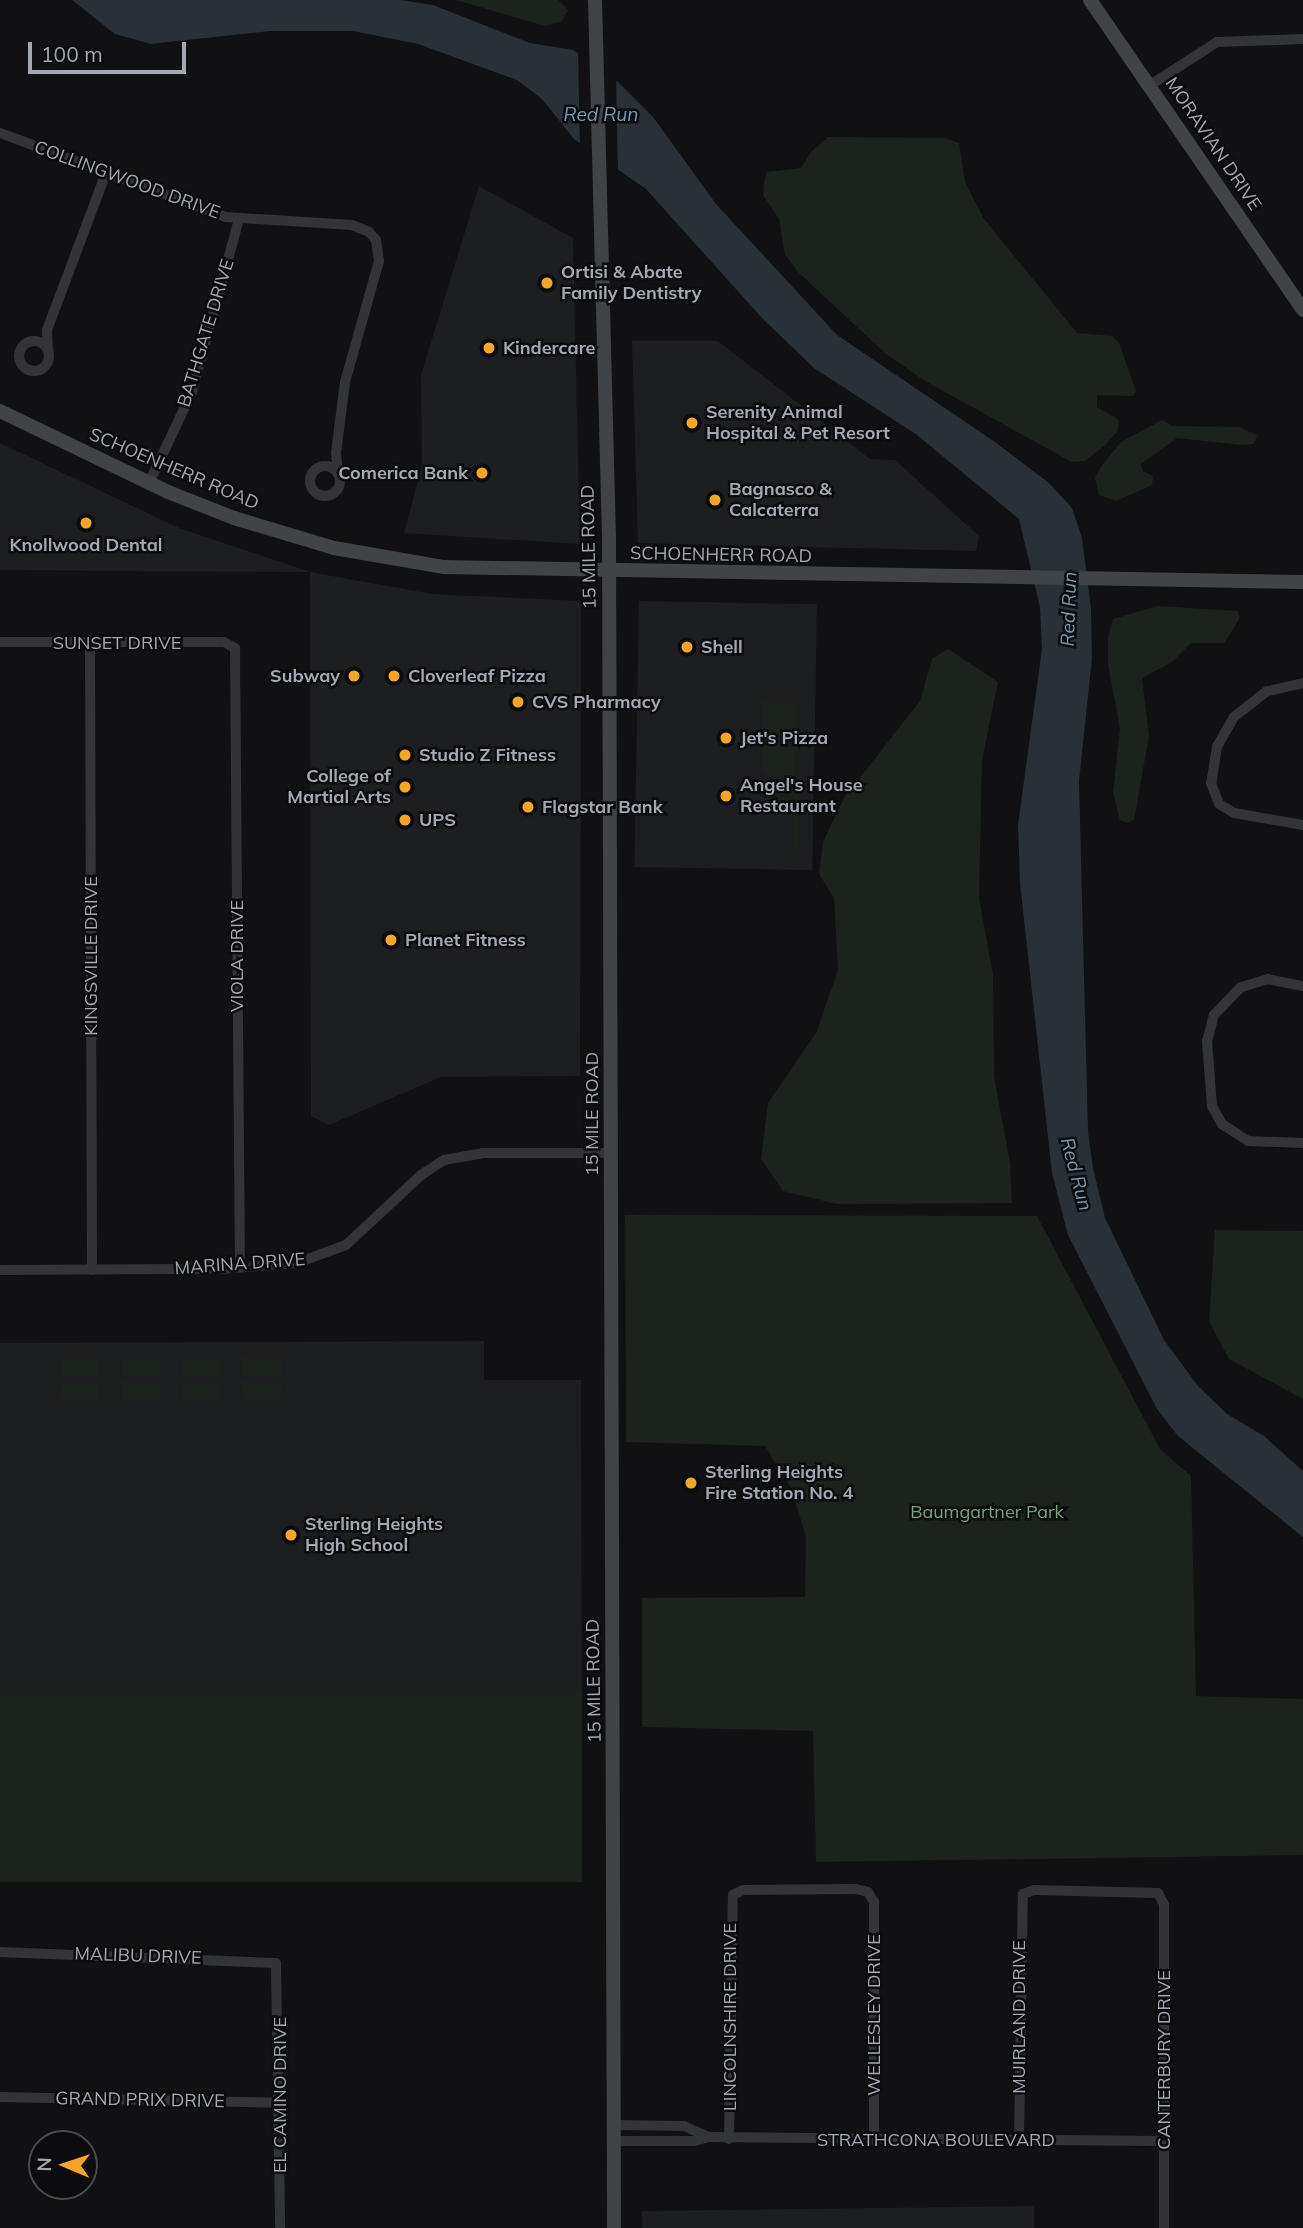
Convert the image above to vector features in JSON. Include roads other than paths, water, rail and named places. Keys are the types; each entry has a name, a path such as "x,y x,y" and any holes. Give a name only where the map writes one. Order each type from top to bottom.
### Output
{"main road":[{"name":"15 MILE ROAD","path":"595,0 610,572 614,2228"},
{"name":"MORAVIAN DRIVE","path":"1090,0 1303,310"},
{"name":"SCHOENHERR ROAD","path":"0,411 149,483 264,528 379,557 466,569 1303,582"}],"street":[{"path":"1150,86 1217,42 1303,39"},
{"name":"COLLINGWOOD DRIVE","path":"0,133 239,219 352,225 376,240 379,261 345,382 336,453"},
{"path":"47,330 19,355 29,371 44,369 48,349 47,330 106,173"},
{"name":"BATHGATE DRIVE","path":"149,483 192,392 239,219"},
{"path":"32,342 48,349"},
{"path":"336,453 338,473 335,492 321,495 310,480 336,453"},
{"path":"321,466 338,473"},
{"name":"SUNSET DRIVE","path":"0,642 233,646"},
{"name":"KINGSVILLE DRIVE","path":"90,643 92,1270"},
{"name":"VIOLA DRIVE","path":"233,646 240,1267"},
{"path":"1303,683 1267,691 1234,717 1217,747 1211,783 1219,804 1234,813 1303,825"},
{"path":"1303,986 1268,979 1241,987 1214,1015 1207,1041 1212,1106 1222,1125 1248,1141 1303,1143"},
{"name":"MARINA DRIVE","path":"0,1270 240,1267 297,1263 346,1245 421,1175 462,1155 611,1153"},
{"name":"CANTERBURY DRIVE","path":"1023,1894 1034,1889 1158,1893 1164,1905 1164,2228"},
{"name":"LINCOLNSHIRE DRIVE","path":"729,2138 733,1895 743,1890 868,1892"},
{"name":"WELLESLEY DRIVE","path":"868,1892 874,1902 874,2140"},
{"name":"MUIRLAND DRIVE","path":"1019,2140 1023,1894"},
{"name":"MALIBU DRIVE","path":"0,1952 276,1963"},
{"name":"EL CAMINO DRIVE","path":"276,1963 281,2104 280,2228"},
{"name":"GRAND PRIX DRIVE","path":"0,2097 281,2104"},
{"name":"STRATHCONA BOULEVARD","path":"614,2125 695,2129 709,2137"},
{"path":"665,2141 666,2126"},
{"name":"STRATHCONA BOULEVARD","path":"614,2141 665,2141 709,2137 1163,2141"}],"water":[{"name":"Red Run","path":"72,0 400,0 433,5 530,43 573,50 618,82 653,117 716,204 837,335 995,442 1049,483 1072,508 1082,538 1091,609 1092,658 1079,781 1088,1132 1093,1168 1105,1218 1164,1340 1198,1386 1227,1414 1264,1436 1303,1471 1303,1537 1178,1436 1157,1409 1068,1235 1052,1173 1020,883 1018,825 1042,649 1040,607 1019,519 917,435 814,368 762,318 646,189 574,139 542,99 517,80 418,44 353,31 270,31 151,44 115,34"}],"place":[{"name":"Ortisi & Abate Family Dentistry","path":"547,283"},
{"name":"Kindercare","path":"489,348"},
{"name":"Serenity Animal Hospital & Pet Resort","path":"692,423"},
{"name":"Comerica Bank","path":"482,473"},
{"name":"Bagnasco & Calcaterra","path":"715,500"},
{"name":"Knollwood Dental","path":"86,523"},
{"name":"Shell","path":"687,647"},
{"name":"Subway","path":"354,676"},
{"name":"Cloverleaf Pizza","path":"394,676"},
{"name":"CVS Pharmacy","path":"518,702"},
{"name":"Jet's Pizza","path":"726,738"},
{"name":"Studio Z Fitness","path":"405,755"},
{"name":"College of Martial Arts","path":"405,787"},
{"name":"Angel's House Restaurant","path":"726,796"},
{"name":"Flagstar Bank","path":"528,807"},
{"name":"UPS","path":"405,820"},
{"name":"Planet Fitness","path":"391,940"},
{"name":"Sterling Heights Fire Station No. 4","path":"691,1483"},
{"name":"Sterling Heights High School","path":"291,1535"}],"park label":[{"name":"Baumgartner Park","path":"987,1512"}]}
